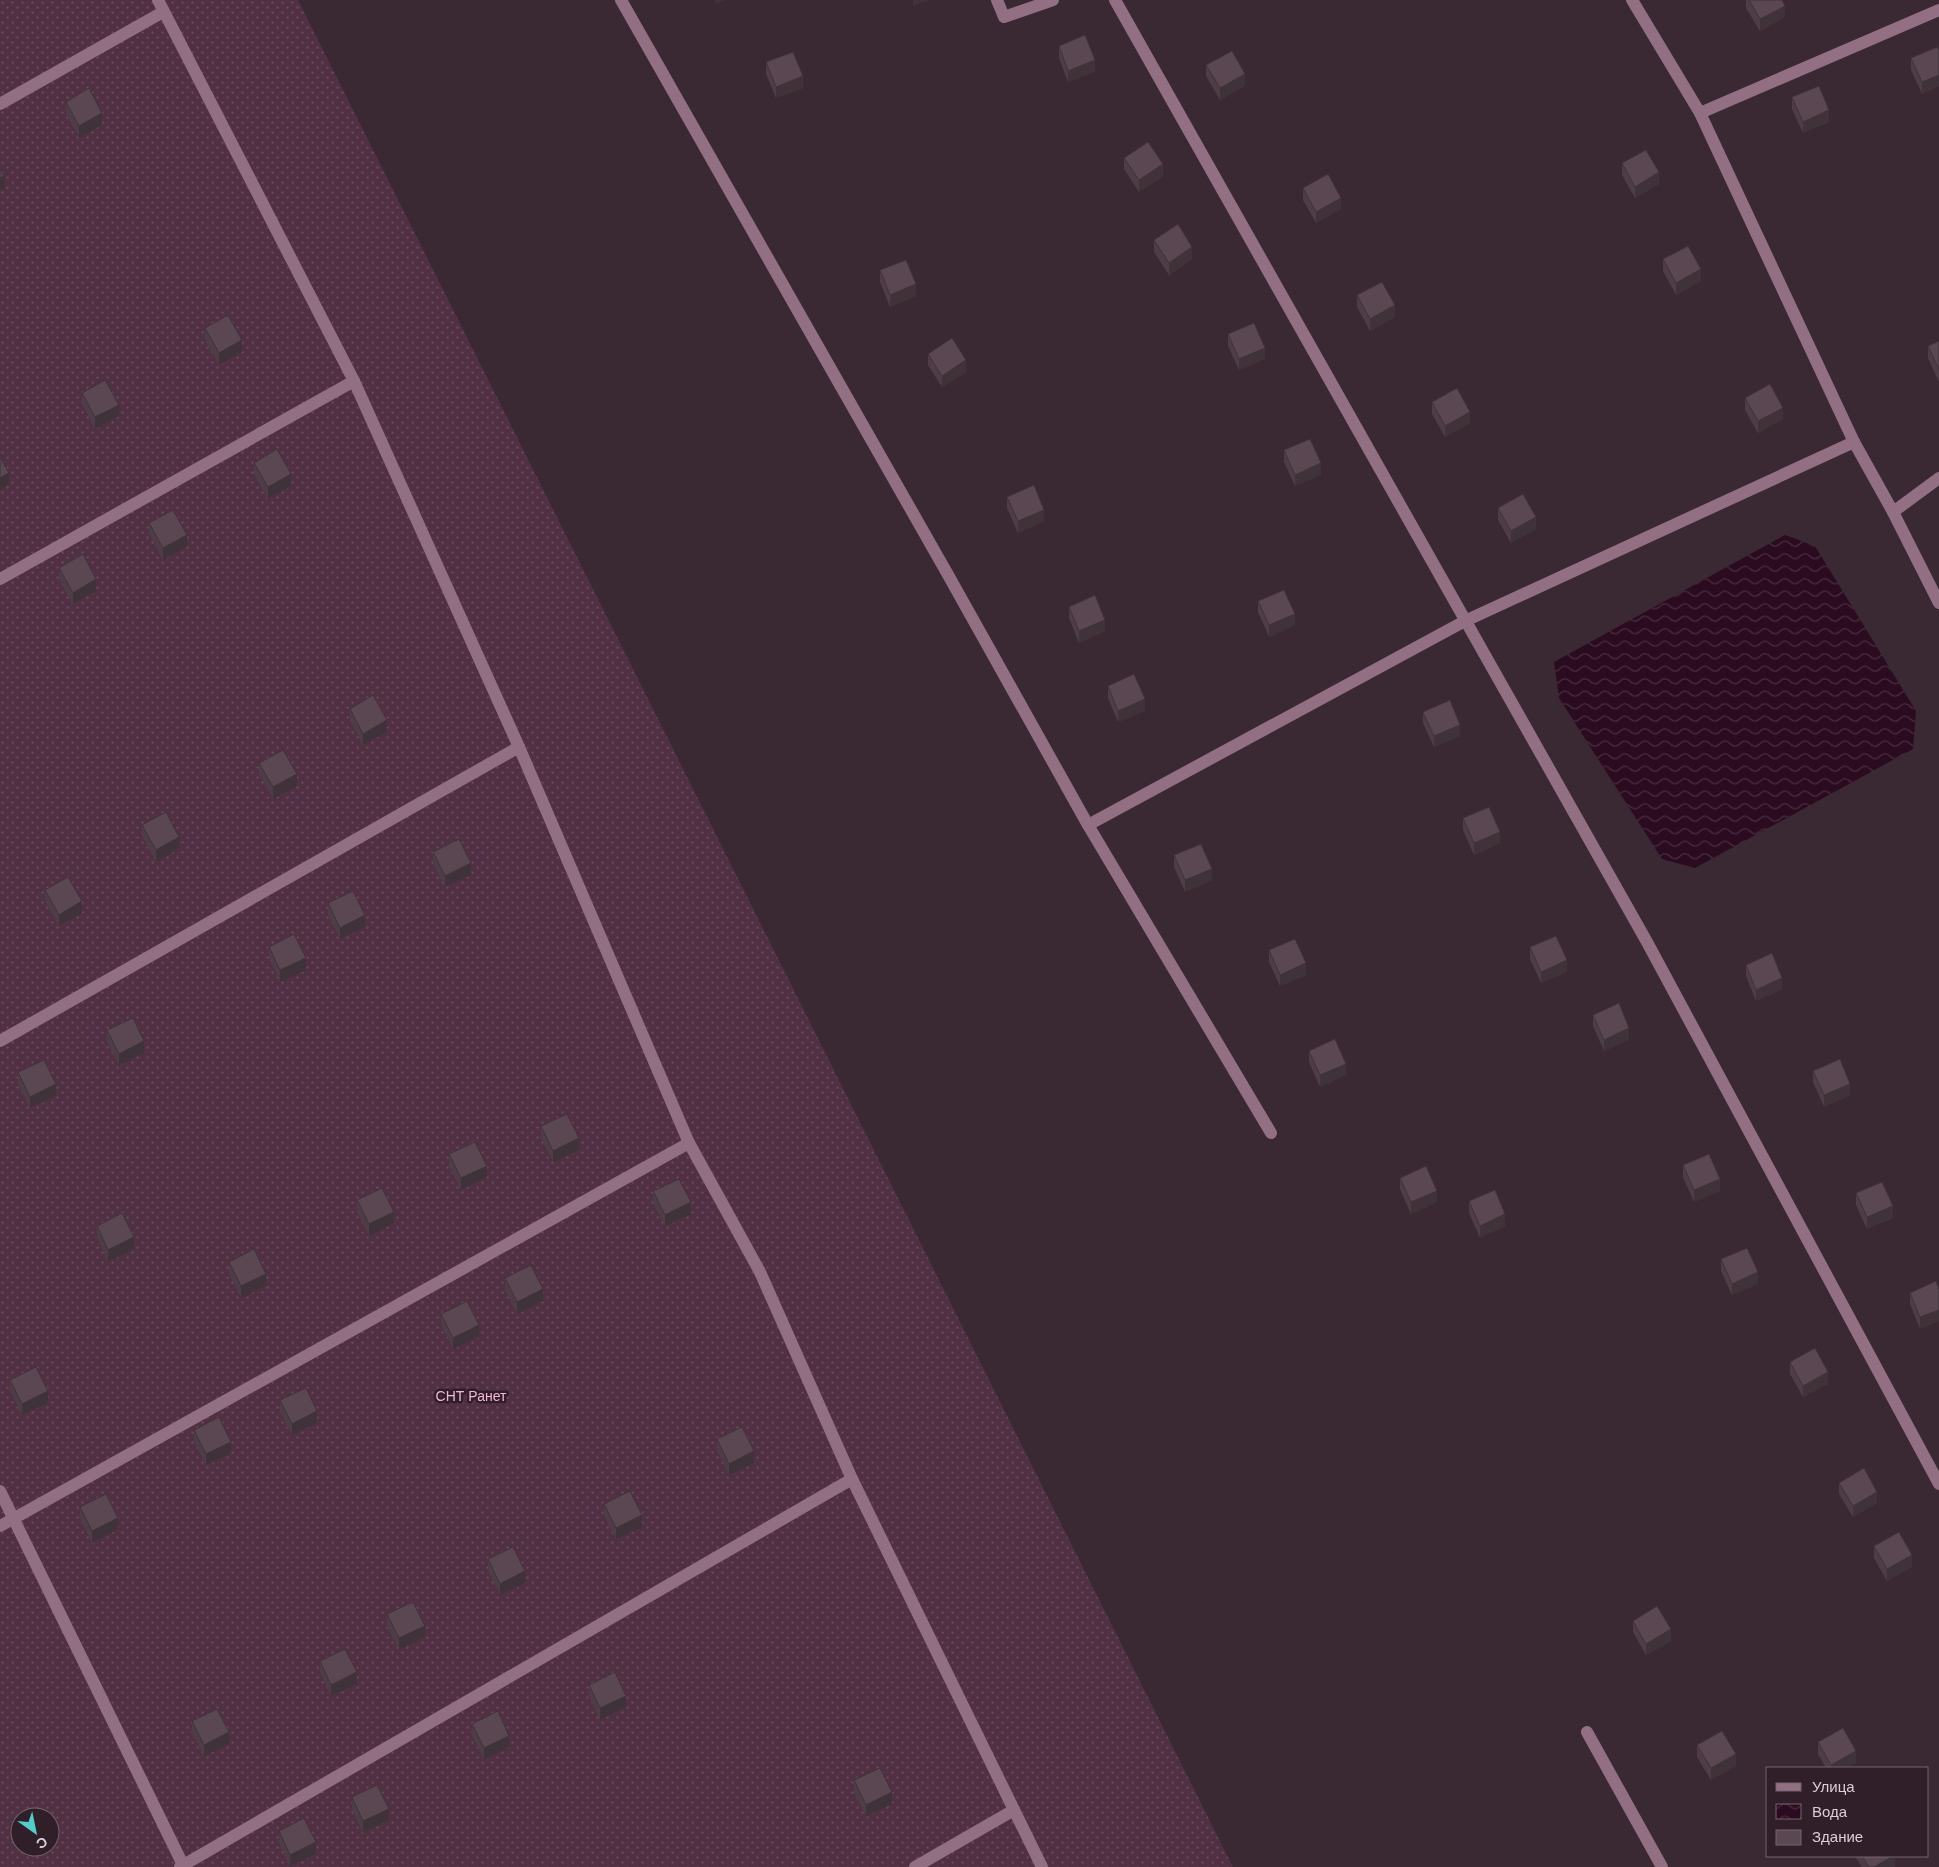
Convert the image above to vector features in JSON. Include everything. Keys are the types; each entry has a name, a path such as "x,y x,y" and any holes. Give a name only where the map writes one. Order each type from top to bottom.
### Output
{"lane":[{"path":"622,0 1088,824 1271,1134"},
{"path":"997,0 1004,17 1053,0"},
{"path":"1115,0 1647,942 1939,1484"},
{"path":"1632,0 1700,113 1854,442 1893,512 1939,603"},
{"path":"0,104 161,6 354,381 519,746 689,1143 760,1272 852,1478 1042,1867"},
{"path":"1700,113 1939,10"},
{"path":"0,579 354,381"},
{"path":"1088,824 1465,621 1854,442"},
{"path":"1893,512 1939,478"},
{"path":"0,1041 519,746"},
{"path":"0,1526 689,1143"},
{"path":"0,1491 183,1866 852,1478"},
{"path":"1587,1732 1662,1867"},
{"path":"915,1867 1014,1810"}],"green space":[{"name":"СНТ Ранет","path":"0,0 298,0 1233,1867 0,1867"}],"water":[{"path":"1785,535 1815,546 1916,711 1913,749 1695,868 1662,859 1559,698 1554,662"}],"building":[{"path":"1749,0 1782,0 1785,6 1760,19"},
{"path":"1085,35 1095,60 1068,71 1059,46"},
{"path":"1937,47 1939,50 1939,75 1922,82 1911,58"},
{"path":"1232,51 1245,74 1220,88 1206,65"},
{"path":"793,52 803,76 776,87 766,62"},
{"path":"1819,86 1829,110 1803,122 1792,97"},
{"path":"89,88 102,113 79,126 66,102"},
{"path":"1148,142 1163,164 1139,180 1124,158"},
{"path":"1646,150 1659,172 1635,187 1622,163"},
{"path":"0,169 4,176 0,178"},
{"path":"1328,174 1341,198 1316,212 1303,188"},
{"path":"1178,224 1192,247 1169,263 1154,240"},
{"path":"1688,246 1701,269 1676,283 1663,259"},
{"path":"906,260 916,284 890,295 880,270"},
{"path":"1382,282 1395,305 1370,319 1357,295"},
{"path":"228,315 242,340 219,353 205,328"},
{"path":"1254,323 1265,348 1239,359 1228,334"},
{"path":"952,338 966,360 942,376 928,354"},
{"path":"1939,341 1939,370 1928,346"},
{"path":"105,380 119,405 95,417 82,393"},
{"path":"1770,384 1783,408 1758,421 1745,398"},
{"path":"1457,388 1470,412 1445,426 1432,402"},
{"path":"1310,439 1321,463 1295,475 1284,450"},
{"path":"277,449 291,474 268,487 254,463"},
{"path":"0,457 9,473 0,478"},
{"path":"1034,485 1044,510 1018,521 1007,497"},
{"path":"1523,494 1536,517 1511,531 1498,508"},
{"path":"173,510 187,535 163,548 149,523"},
{"path":"83,554 96,579 73,593 59,568"},
{"path":"1284,590 1295,614 1269,625 1258,601"},
{"path":"1095,595 1105,620 1079,631 1069,607"},
{"path":"1134,674 1145,699 1118,711 1108,686"},
{"path":"373,695 387,720 363,734 350,709"},
{"path":"1450,700 1460,725 1434,736 1423,712"},
{"path":"283,750 297,774 273,787 259,763"},
{"path":"1489,807 1500,832 1474,843 1463,818"},
{"path":"166,812 179,837 156,850 142,825"},
{"path":"459,839 471,863 445,876 433,852"},
{"path":"1201,844 1212,869 1185,880 1174,855"},
{"path":"68,877 82,901 59,915 45,890"},
{"path":"353,891 365,915 340,928 328,903"},
{"path":"294,934 306,958 280,970 269,947"},
{"path":"1556,936 1567,960 1541,972 1530,947"},
{"path":"1295,939 1306,963 1280,975 1269,950"},
{"path":"1772,953 1782,978 1756,990 1746,965"},
{"path":"1619,1003 1629,1028 1604,1040 1593,1015"},
{"path":"133,1018 144,1041 119,1054 107,1030"},
{"path":"1335,1039 1346,1064 1320,1075 1309,1051"},
{"path":"1840,1059 1850,1084 1824,1095 1813,1071"},
{"path":"44,1060 56,1084 30,1097 18,1072"},
{"path":"567,1114 579,1138 553,1151 541,1126"},
{"path":"475,1142 487,1166 461,1178 449,1154"},
{"path":"1709,1154 1720,1179 1694,1190 1683,1165"},
{"path":"1426,1166 1437,1191 1411,1202 1400,1178"},
{"path":"679,1179 691,1202 665,1215 653,1191"},
{"path":"1882,1182 1893,1206 1867,1217 1856,1193"},
{"path":"382,1188 394,1212 369,1224 357,1200"},
{"path":"1495,1190 1505,1214 1480,1226 1469,1201"},
{"path":"122,1213 134,1237 108,1250 97,1226"},
{"path":"1747,1248 1758,1272 1732,1284 1721,1259"},
{"path":"254,1249 266,1274 241,1286 229,1262"},
{"path":"531,1265 543,1289 517,1302 505,1278"},
{"path":"1936,1281 1939,1289 1939,1310 1920,1317 1910,1293"},
{"path":"467,1301 479,1325 453,1338 441,1314"},
{"path":"1815,1348 1828,1372 1803,1386 1790,1362"},
{"path":"36,1367 48,1391 22,1404 10,1380"},
{"path":"306,1388 317,1411 292,1424 280,1400"},
{"path":"219,1417 231,1442 206,1454 194,1430"},
{"path":"742,1427 754,1451 729,1464 717,1439"},
{"path":"1864,1468 1877,1492 1853,1506 1839,1483"},
{"path":"630,1491 642,1515 616,1528 604,1504"},
{"path":"106,1494 118,1518 92,1531 80,1507"},
{"path":"1899,1532 1912,1555 1887,1569 1874,1546"},
{"path":"513,1547 525,1571 500,1584 488,1559"},
{"path":"413,1602 425,1626 399,1638 387,1614"},
{"path":"1657,1606 1671,1629 1646,1644 1633,1621"},
{"path":"345,1649 357,1672 331,1685 320,1661"},
{"path":"615,1672 626,1696 600,1708 589,1685"},
{"path":"217,1709 229,1732 204,1745 192,1721"},
{"path":"498,1711 509,1736 484,1748 472,1724"},
{"path":"1843,1728 1856,1751 1831,1765 1818,1742"},
{"path":"1722,1731 1736,1754 1711,1768 1697,1745"},
{"path":"880,1768 892,1792 866,1805 854,1780"},
{"path":"377,1785 389,1809 363,1821 352,1797"},
{"path":"304,1818 316,1842 290,1855 279,1831"},
{"path":"1863,1857 1891,1857 1874,1867 1869,1867"}]}
